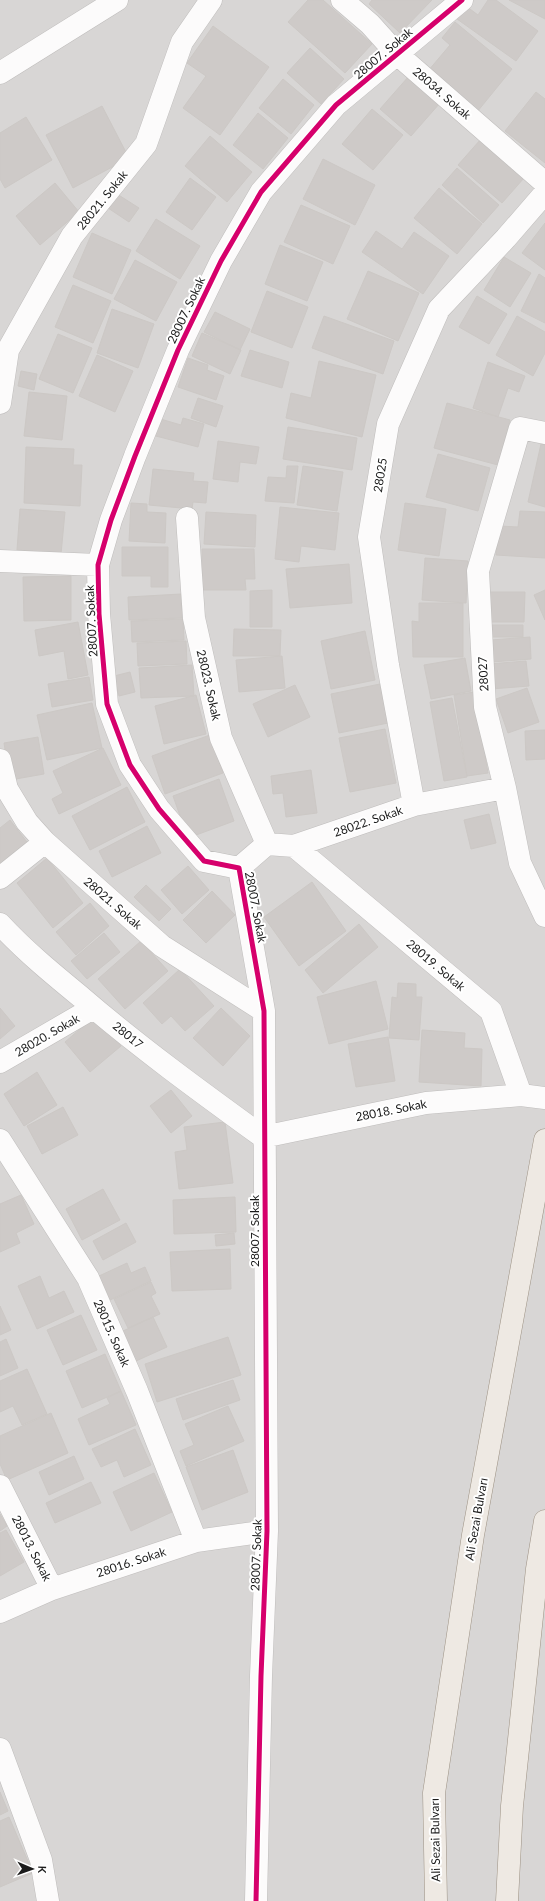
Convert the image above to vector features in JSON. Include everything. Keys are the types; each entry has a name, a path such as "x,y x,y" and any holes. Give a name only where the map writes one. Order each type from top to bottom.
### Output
{"main road":[{"name":"Ali Sezai Bulvarı","path":"436,1901 435,1785 473,1535 545,1140"},
{"path":"507,1901 512,1806 537,1569 545,1521"}],"street":[{"path":"0,73 117,0"},
{"name":"28021. Sokak","path":"0,403 4,354 72,236 146,144 182,42 211,0"},
{"name":"28034. Sokak","path":"342,0 370,24 398,54 545,183"},
{"name":"28007. Sokak","path":"256,1901 261,1676 267,1531 263,1137 264,1011 239,868 204,861 159,809 130,765 107,704 99,614 98,565 111,520 137,449 178,350 221,261 261,192 336,105 462,0"},
{"name":"28025","path":"414,805 388,665 369,537 388,424 439,309 506,238 545,193"},
{"name":"28027","path":"545,433 520,428 478,571 485,707 506,788 520,863 545,916"},
{"name":"28023. Sokak","path":"187,518 194,618 222,738 267,844"},
{"path":"0,561 98,565"},
{"name":"28021. Sokak","path":"0,760 7,789 28,822 45,842 162,946 264,1011"},
{"name":"28022. Sokak","path":"267,844 294,846 414,805 506,788"},
{"path":"0,878 45,842"},
{"path":"239,868 267,844"},
{"name":"28019. Sokak","path":"294,846 491,1011 521,1095"},
{"name":"28017","path":"0,924 23,948 93,1008 173,1072 263,1137"},
{"name":"28020. Sokak","path":"0,1062 93,1008"},
{"path":"521,1095 545,1098"},
{"name":"28018. Sokak","path":"263,1137 426,1103 521,1095"},
{"name":"28015. Sokak","path":"0,1140 88,1278 137,1391 196,1541"},
{"name":"28013. Sokak","path":"0,1486 52,1589"},
{"name":"28016. Sokak","path":"0,1612 52,1589 196,1541 267,1531"},
{"path":"0,1749 41,1860 48,1901"}],"shaded area":[{"path":"0,0 545,0 545,1901 0,1901"}],"building":[{"path":"308,0 323,0 372,44 345,73 288,22"},
{"path":"372,0 432,0 400,33 369,4"},
{"path":"488,0 496,0 538,31 516,61 457,19 466,6 478,15"},
{"path":"509,0 545,0 545,19"},
{"path":"455,22 512,69 477,112 428,71 450,45 442,38"},
{"path":"213,26 269,67 220,135 183,108 206,76 187,63"},
{"path":"310,48 344,79 321,104 287,73"},
{"path":"409,76 440,103 411,136 380,109"},
{"path":"283,79 314,105 291,134 259,108"},
{"path":"536,92 545,99 545,163 505,131"},
{"path":"102,106 129,158 73,188 46,135"},
{"path":"372,109 403,135 373,170 342,144"},
{"path":"258,113 288,138 263,169 233,145"},
{"path":"26,117 52,160 5,188 0,179 0,133"},
{"path":"210,136 252,172 227,202 185,166"},
{"path":"481,139 524,178 502,203 458,165"},
{"path":"323,159 375,185 355,225 303,199"},
{"path":"457,168 499,205 483,223 442,185"},
{"path":"190,178 216,197 192,230 166,212"},
{"path":"55,183 79,212 40,245 16,216"},
{"path":"439,188 482,224 457,254 414,218"},
{"path":"117,194 139,208 129,222 108,208"},
{"path":"301,205 350,226 333,264 284,242"},
{"path":"156,219 200,246 180,279 136,251"},
{"path":"545,223 545,270 522,253"},
{"path":"376,231 402,249 414,232 449,256 423,294 362,252"},
{"path":"92,233 131,250 112,294 73,277"},
{"path":"280,245 323,262 307,301 265,284"},
{"path":"504,257 531,273 510,307 484,290"},
{"path":"135,260 177,282 156,321 114,299"},
{"path":"368,271 419,293 398,341 347,319"},
{"path":"539,274 545,278 545,323 521,311"},
{"path":"73,285 111,301 93,343 55,327"},
{"path":"267,291 308,307 292,348 251,332"},
{"path":"477,296 507,314 489,344 459,327"},
{"path":"112,309 154,324 138,368 97,353"},
{"path":"215,312 250,329 240,350 204,332"},
{"path":"324,316 394,341 383,374 312,348"},
{"path":"517,316 545,332 545,353 533,376 496,355"},
{"path":"202,333 241,350 230,374 192,356"},
{"path":"58,334 92,348 73,393 39,379"},
{"path":"250,350 289,362 282,388 241,376"},
{"path":"97,355 133,371 115,412 79,396"},
{"path":"188,358 208,365 207,370 224,376 216,400 178,387"},
{"path":"319,361 376,375 362,437 286,418 291,393 311,398"},
{"path":"488,362 525,376 519,392 508,388 498,417 473,408"},
{"path":"21,371 37,374 34,390 18,386"},
{"path":"29,392 67,396 62,440 24,436"},
{"path":"198,398 223,406 216,427 191,418"},
{"path":"447,403 510,420 498,465 434,448"},
{"path":"157,418 181,425 183,418 204,424 198,447 152,435"},
{"path":"288,427 357,438 352,470 283,459"},
{"path":"218,441 259,447 256,464 240,462 238,482 213,479"},
{"path":"541,444 545,445 545,507 528,502"},
{"path":"26,447 74,449 73,465 82,465 80,506 24,503"},
{"path":"438,454 490,468 478,511 426,497"},
{"path":"287,466 298,466 294,503 265,501 268,477 286,478"},
{"path":"303,466 343,472 337,511 297,505"},
{"path":"153,469 194,473 193,481 208,482 206,503 193,502 192,509 149,505"},
{"path":"131,503 147,504 147,512 166,513 165,543 129,541"},
{"path":"405,503 446,509 439,556 398,550"},
{"path":"280,507 339,513 335,550 301,546 299,562 275,559"},
{"path":"20,509 65,512 61,554 17,550"},
{"path":"520,511 545,512 545,558 496,555 499,526 518,527"},
{"path":"206,512 256,515 255,547 204,544"},
{"path":"122,547 168,547 168,587 151,587 151,576 122,576"},
{"path":"202,549 254,549 255,579 245,579 246,590 202,590"},
{"path":"425,558 468,561 466,603 422,600"},
{"path":"349,564 352,603 290,608 286,569"},
{"path":"71,576 71,620 24,621 23,577"},
{"path":"272,590 272,627 250,627 250,591"},
{"path":"545,590 545,620 534,595"},
{"path":"490,592 525,592 524,622 490,622"},
{"path":"181,594 182,618 129,620 128,597"},
{"path":"419,603 463,603 463,657 413,657 412,621 419,622"},
{"path":"183,619 184,640 132,642 131,621"},
{"path":"78,622 88,675 68,679 64,651 39,656 35,630"},
{"path":"492,625 523,625 523,637 492,637"},
{"path":"234,629 281,630 280,656 233,656"},
{"path":"365,631 375,680 331,689 321,641"},
{"path":"530,637 531,659 492,662 491,640"},
{"path":"186,641 187,664 138,666 137,643"},
{"path":"282,656 285,688 239,692 236,660"},
{"path":"465,658 471,691 431,699 424,665"},
{"path":"526,661 529,686 491,689 489,664"},
{"path":"192,665 194,696 141,698 139,668"},
{"path":"130,672 135,692 119,696 114,676"},
{"path":"89,677 93,700 52,707 48,684"},
{"path":"380,684 388,723 339,733 331,694"},
{"path":"295,685 310,717 268,737 253,704"},
{"path":"527,688 539,722 508,733 496,699"},
{"path":"474,692 488,773 467,776 454,695"},
{"path":"196,695 206,734 164,744 155,706"},
{"path":"452,698 467,777 444,781 430,702"},
{"path":"92,703 102,748 47,760 37,715"},
{"path":"385,729 396,783 350,792 339,738"},
{"path":"545,730 545,759 526,760 525,731"},
{"path":"210,735 223,773 165,794 152,756"},
{"path":"38,737 44,774 10,780 4,743"},
{"path":"103,748 121,785 59,814 52,799 63,793 53,771"},
{"path":"311,770 317,813 286,817 283,793 273,794 271,776"},
{"path":"219,779 234,821 188,838 173,796"},
{"path":"127,787 145,822 90,850 72,816"},
{"path":"489,814 496,843 471,849 464,820"},
{"path":"10,820 30,846 0,869 0,828"},
{"path":"147,826 161,853 112,877 99,851"},
{"path":"47,858 83,903 53,928 17,883"},
{"path":"188,866 209,890 182,914 161,890"},
{"path":"312,882 346,931 299,966 264,917"},
{"path":"146,885 171,909 159,921 134,897"},
{"path":"212,891 235,915 206,943 183,920"},
{"path":"90,903 109,926 76,955 56,932"},
{"path":"359,924 378,947 323,993 305,970"},
{"path":"104,933 120,952 87,979 71,961"},
{"path":"141,941 168,971 125,1009 98,979"},
{"path":"180,969 214,1006 185,1031 171,1016 162,1024 143,1003"},
{"path":"376,981 388,1029 329,1044 317,997"},
{"path":"398,983 416,984 416,997 422,997 419,1040 389,1038 392,997 397,998"},
{"path":"0,1008 15,1026 0,1039"},
{"path":"221,1008 250,1036 223,1066 193,1038"},
{"path":"95,1016 121,1046 90,1072 65,1042"},
{"path":"422,1030 465,1033 464,1048 482,1049 481,1086 419,1082"},
{"path":"388,1037 395,1081 356,1087 348,1044"},
{"path":"37,1072 57,1105 24,1126 4,1094"},
{"path":"171,1090 192,1116 171,1133 150,1106"},
{"path":"63,1107 78,1135 42,1154 27,1126"},
{"path":"225,1122 233,1183 179,1189 175,1152 187,1150 184,1127"},
{"path":"103,1189 120,1220 82,1240 66,1209"},
{"path":"21,1195 34,1224 16,1233 20,1243 0,1252 0,1204"},
{"path":"235,1197 236,1232 174,1234 173,1200"},
{"path":"126,1223 136,1242 103,1260 93,1241"},
{"path":"234,1233 235,1244 216,1246 215,1235"},
{"path":"230,1249 231,1289 172,1291 170,1252"},
{"path":"127,1263 131,1273 145,1267 151,1281 110,1300 99,1276"},
{"path":"40,1276 49,1298 64,1291 74,1312 37,1329 18,1286"},
{"path":"151,1282 156,1293 151,1296 160,1314 128,1328 114,1299"},
{"path":"0,1306 11,1330 0,1335"},
{"path":"81,1315 97,1350 63,1365 47,1330"},
{"path":"153,1317 167,1347 136,1361 123,1331"},
{"path":"228,1337 241,1375 157,1402 145,1364"},
{"path":"6,1339 18,1368 0,1376 0,1342"},
{"path":"105,1354 121,1391 82,1408 66,1371"},
{"path":"27,1369 47,1414 22,1425 13,1406 0,1412 0,1381"},
{"path":"233,1380 240,1400 183,1420 176,1399"},
{"path":"121,1391 136,1425 89,1445 78,1419 110,1404 107,1398"},
{"path":"228,1406 244,1441 186,1466 180,1451 194,1445 185,1424"},
{"path":"51,1413 68,1453 7,1480 0,1464 0,1436"},
{"path":"135,1429 151,1465 124,1477 117,1460 101,1467 92,1449"},
{"path":"233,1450 248,1492 202,1510 186,1467"},
{"path":"74,1456 84,1479 49,1495 39,1472"},
{"path":"154,1473 172,1512 131,1531 113,1492"},
{"path":"91,1482 101,1503 55,1523 46,1503"},
{"path":"0,1514 7,1526 0,1531"},
{"path":"6,1530 24,1562 0,1576 0,1533"},
{"path":"0,1792 8,1811 0,1815"},
{"path":"9,1817 33,1873 0,1887 0,1821"}],"cycle path":[{"path":"256,1901 261,1676 267,1531 264,1011 239,868 204,861 159,809 130,765 107,704 99,614 98,565 111,520 178,350 221,261 261,192 336,105 462,0"}]}
